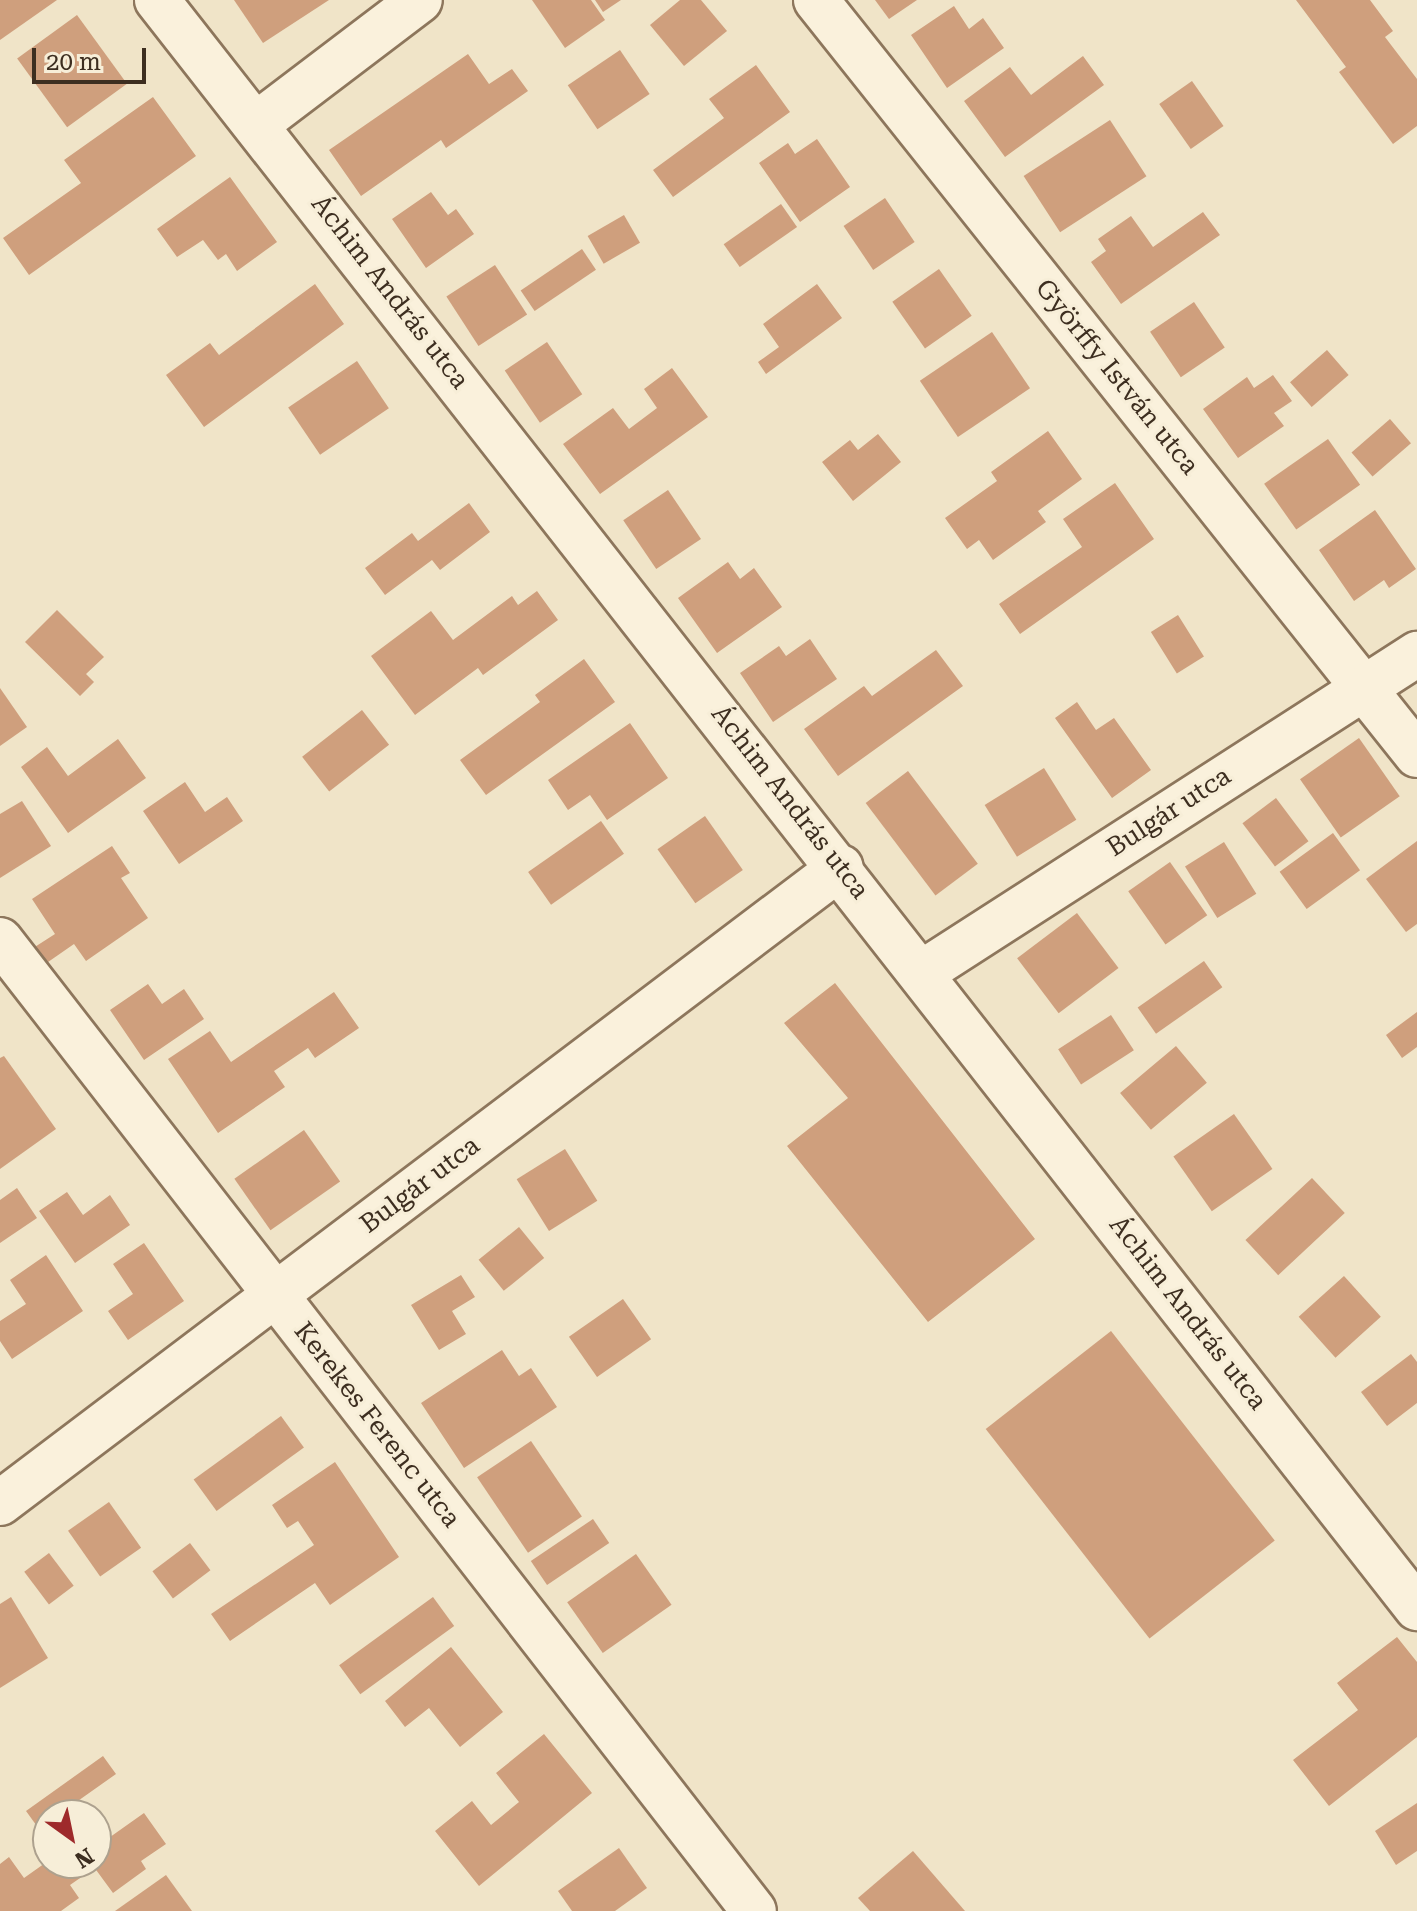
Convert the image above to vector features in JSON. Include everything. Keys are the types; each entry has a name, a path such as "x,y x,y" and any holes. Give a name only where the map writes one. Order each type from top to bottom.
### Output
{"street":[{"name":"Áchim András utca","path":"157,0 258,123 841,867 1417,1608"},
{"path":"258,123 420,0"},
{"name":"Györffy István utca","path":"816,0 1417,755"},
{"name":"Bulgár utca","path":"923,972 1417,654"},
{"name":"Bulgár utca","path":"0,1503 841,867"},
{"name":"Kerekes Ferenc utca","path":"0,940 754,1911"}],"building":[{"path":"0,0 57,0 0,40"},
{"path":"234,0 329,0 263,43"},
{"path":"532,0 591,0 605,20 565,48"},
{"path":"595,0 621,0 603,12"},
{"path":"680,0 701,0 727,31 684,66 650,25"},
{"path":"875,0 917,0 889,19"},
{"path":"1296,0 1370,0 1393,31 1385,37 1417,79 1417,126 1393,144 1339,72 1346,67"},
{"path":"954,6 969,29 983,18 1004,48 947,88 911,35"},
{"path":"77,15 127,84 67,127 17,58"},
{"path":"620,50 650,94 597,129 568,85"},
{"path":"468,54 489,84 512,69 528,91 446,148 441,140 361,196 329,150"},
{"path":"1083,56 1104,85 1005,157 964,101 1010,67 1031,95"},
{"path":"756,65 790,112 673,197 653,170 724,118 709,99"},
{"path":"1192,81 1224,126 1191,149 1159,104"},
{"path":"153,97 196,156 29,275 3,238 81,183 64,160"},
{"path":"1110,120 1146,176 1060,232 1024,176"},
{"path":"817,139 850,187 800,222 759,163 788,143 795,154"},
{"path":"230,177 277,242 237,271 226,254 218,260 203,240 177,257 157,229"},
{"path":"431,192 448,215 456,209 474,234 426,268 392,219"},
{"path":"885,198 915,242 873,270 844,226"},
{"path":"781,204 797,227 740,267 724,244"},
{"path":"1203,212 1220,235 1121,304 1091,262 1106,251 1098,239 1131,216 1153,247"},
{"path":"624,215 640,243 604,264 588,236"},
{"path":"582,249 596,270 535,311 521,290"},
{"path":"495,265 527,314 478,346 446,297"},
{"path":"939,269 972,316 925,348 892,302"},
{"path":"315,284 344,324 204,427 166,375 210,343 219,355"},
{"path":"817,284 842,318 766,374 758,362 779,347 763,324"},
{"path":"1194,302 1225,348 1181,377 1150,332"},
{"path":"992,332 1030,388 958,437 920,381"},
{"path":"547,342 582,394 540,423 505,371"},
{"path":"1327,350 1349,375 1312,407 1290,382"},
{"path":"357,361 389,408 320,455 288,407"},
{"path":"672,368 708,417 600,494 563,444 613,408 629,429 657,408 644,389"},
{"path":"1273,375 1292,401 1274,413 1284,426 1238,458 1203,409 1247,377 1254,388"},
{"path":"1390,419 1411,443 1373,477 1352,452"},
{"path":"1048,431 1082,479 1038,511 1046,522 993,560 979,540 967,549 945,518 997,481 991,472"},
{"path":"878,434 901,462 853,501 822,462 850,440 858,450"},
{"path":"1328,439 1360,485 1296,530 1264,484"},
{"path":"1115,483 1154,539 1020,634 999,604 1082,547 1063,519"},
{"path":"668,490 701,539 656,569 623,520"},
{"path":"469,503 490,532 440,570 432,560 385,595 365,568 412,533 418,541"},
{"path":"1375,510 1416,569 1389,588 1384,580 1354,601 1319,550"},
{"path":"728,562 740,579 754,568 782,607 717,653 678,598"},
{"path":"537,591 558,620 483,675 478,668 415,715 371,656 431,611 453,640 512,596 518,605"},
{"path":"57,610 104,657 86,674 94,682 80,696 25,642"},
{"path":"1178,615 1204,657 1177,674 1151,632"},
{"path":"810,639 837,679 773,722 740,673 779,646 786,656"},
{"path":"936,650 963,686 838,776 804,729 864,686 872,696"},
{"path":"584,659 615,702 486,795 460,760 540,702 535,695"},
{"path":"0,688 27,727 0,746"},
{"path":"1077,702 1096,730 1114,718 1151,770 1112,798 1055,718"},
{"path":"362,710 389,745 329,791 302,757"},
{"path":"630,723 668,778 607,820 590,795 568,810 548,780"},
{"path":"1359,738 1400,796 1341,837 1300,779"},
{"path":"118,739 146,778 68,833 21,767 47,747 68,776"},
{"path":"1044,768 1076,820 1017,857 985,805"},
{"path":"908,771 978,864 935,896 866,803"},
{"path":"185,782 205,812 227,797 243,821 179,864 143,811"},
{"path":"1276,798 1308,841 1275,866 1242,823"},
{"path":"22,801 51,846 0,878 0,814"},
{"path":"705,816 743,870 695,903 657,849"},
{"path":"601,821 624,854 551,905 528,872"},
{"path":"1333,833 1360,870 1307,909 1280,872"},
{"path":"1417,841 1417,924 1406,932 1366,879"},
{"path":"1224,842 1256,894 1217,918 1185,866"},
{"path":"112,846 130,873 121,878 148,918 86,961 74,944 38,969 27,952 55,934 32,899"},
{"path":"1170,862 1207,915 1166,944 1128,891"},
{"path":"1077,913 1119,968 1059,1013 1017,958"},
{"path":"1204,961 1222,987 1156,1034 1138,1007"},
{"path":"835,983 1035,1239 928,1322 787,1146 848,1098 784,1023"},
{"path":"148,984 162,1004 184,989 204,1019 144,1060 110,1010"},
{"path":"334,992 359,1028 315,1058 308,1048 274,1071 285,1087 218,1133 168,1059 210,1031 231,1062"},
{"path":"1417,1012 1417,1047 1402,1058 1386,1035"},
{"path":"1111,1015 1134,1050 1081,1085 1058,1049"},
{"path":"1176,1046 1207,1083 1151,1130 1120,1093"},
{"path":"4,1056 56,1129 0,1169 0,1058"},
{"path":"1234,1114 1272,1169 1212,1211 1173,1156"},
{"path":"304,1130 340,1182 271,1230 234,1179"},
{"path":"565,1149 597,1201 549,1231 517,1179"},
{"path":"1312,1178 1345,1213 1278,1275 1245,1240"},
{"path":"17,1188 37,1218 0,1243 0,1200"},
{"path":"67,1192 83,1215 110,1195 130,1225 75,1263 39,1211"},
{"path":"519,1227 544,1258 504,1291 479,1260"},
{"path":"144,1243 184,1301 128,1340 108,1311 133,1294 113,1264"},
{"path":"46,1255 83,1311 12,1359 0,1341 0,1321 26,1304 10,1280"},
{"path":"461,1275 475,1297 452,1311 466,1334 439,1350 411,1305"},
{"path":"1344,1276 1381,1317 1335,1358 1299,1317"},
{"path":"623,1299 651,1339 597,1377 569,1337"},
{"path":"1111,1331 1275,1541 1149,1639 986,1429"},
{"path":"502,1350 519,1376 531,1368 557,1407 464,1468 421,1403"},
{"path":"1411,1354 1417,1362 1417,1403 1387,1426 1361,1392"},
{"path":"281,1416 304,1448 217,1511 194,1479"},
{"path":"531,1441 582,1516 528,1553 477,1477"},
{"path":"335,1462 399,1557 330,1605 315,1583 230,1641 211,1614 314,1545 298,1521 287,1528 272,1505"},
{"path":"109,1502 141,1548 100,1577 68,1531"},
{"path":"593,1519 609,1543 547,1585 531,1561"},
{"path":"190,1543 210,1570 173,1598 152,1571"},
{"path":"49,1553 74,1586 49,1604 24,1572"},
{"path":"636,1554 672,1605 603,1653 567,1602"},
{"path":"11,1597 48,1658 0,1688 0,1604"},
{"path":"433,1597 454,1626 360,1694 339,1665"},
{"path":"1397,1637 1417,1662 1417,1737 1329,1806 1293,1760 1358,1710 1337,1683"},
{"path":"451,1647 503,1712 460,1747 429,1708 405,1727 385,1701"},
{"path":"544,1734 592,1793 479,1886 435,1831 472,1801 491,1825 519,1802 496,1773"},
{"path":"103,1756 116,1774 81,1799 43,1799"},
{"path":"1417,1803 1417,1851 1396,1865 1375,1831"},
{"path":"144,1813 166,1844 141,1861 146,1869 113,1893 103,1879 112,1879 112,1836"},
{"path":"619,1848 647,1888 615,1911 572,1911 558,1891"},
{"path":"913,1851 965,1911 870,1911 858,1898"},
{"path":"9,1857 24,1878 32,1872 32,1879 79,1879 70,1885 79,1898 61,1911 0,1911 0,1864"},
{"path":"166,1875 192,1911 115,1911"}]}
